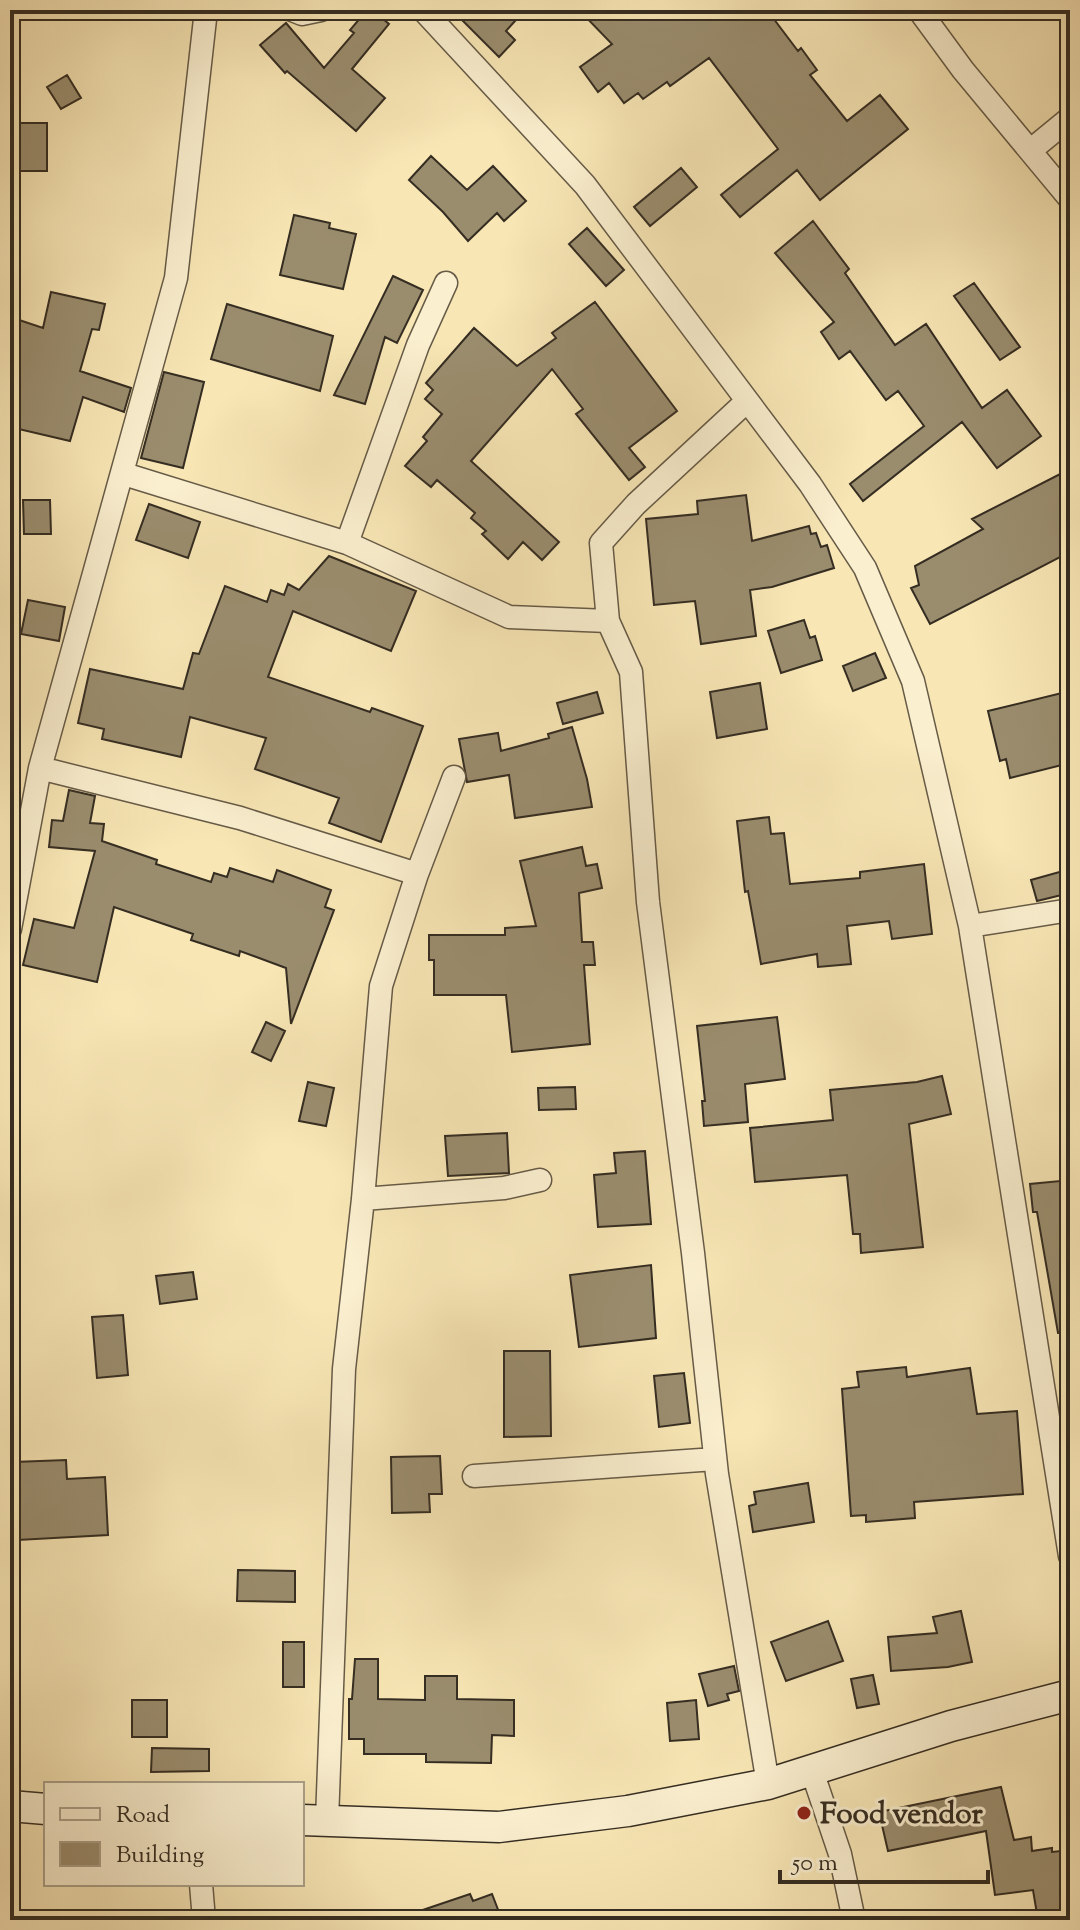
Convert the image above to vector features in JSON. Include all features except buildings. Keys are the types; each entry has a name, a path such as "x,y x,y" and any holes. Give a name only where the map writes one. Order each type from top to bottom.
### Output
{"main road":[{"path":"315,1820 499,1827 628,1811 768,1784 951,1726 1070,1695"},
{"path":"10,1806 44,1809"}],"street":[{"path":"10,929 40,768 176,278 206,10"},
{"path":"292,10 302,14 321,10"},
{"path":"423,10 585,185 810,484 865,568 907,666 970,926 1070,1556"},
{"path":"919,10 963,70 1070,199"},
{"path":"1031,150 1070,118"},
{"path":"347,543 418,345 446,283"},
{"path":"747,401 636,504 601,543 608,621 631,672 648,902 693,1253 715,1459 768,1784"},
{"path":"124,474 347,543 509,617 608,621"},
{"path":"40,768 240,818 417,874"},
{"path":"315,1820 344,1369 363,1199 381,986 417,874 454,777"},
{"path":"970,926 1070,910"},
{"path":"363,1199 504,1188 540,1180"},
{"path":"474,1476 715,1459"},
{"path":"812,1771 840,1854 854,1920"},
{"path":"201,1886 204,1920"}],"place":[{"name":"Food vendor","path":"804,1813"}]}
